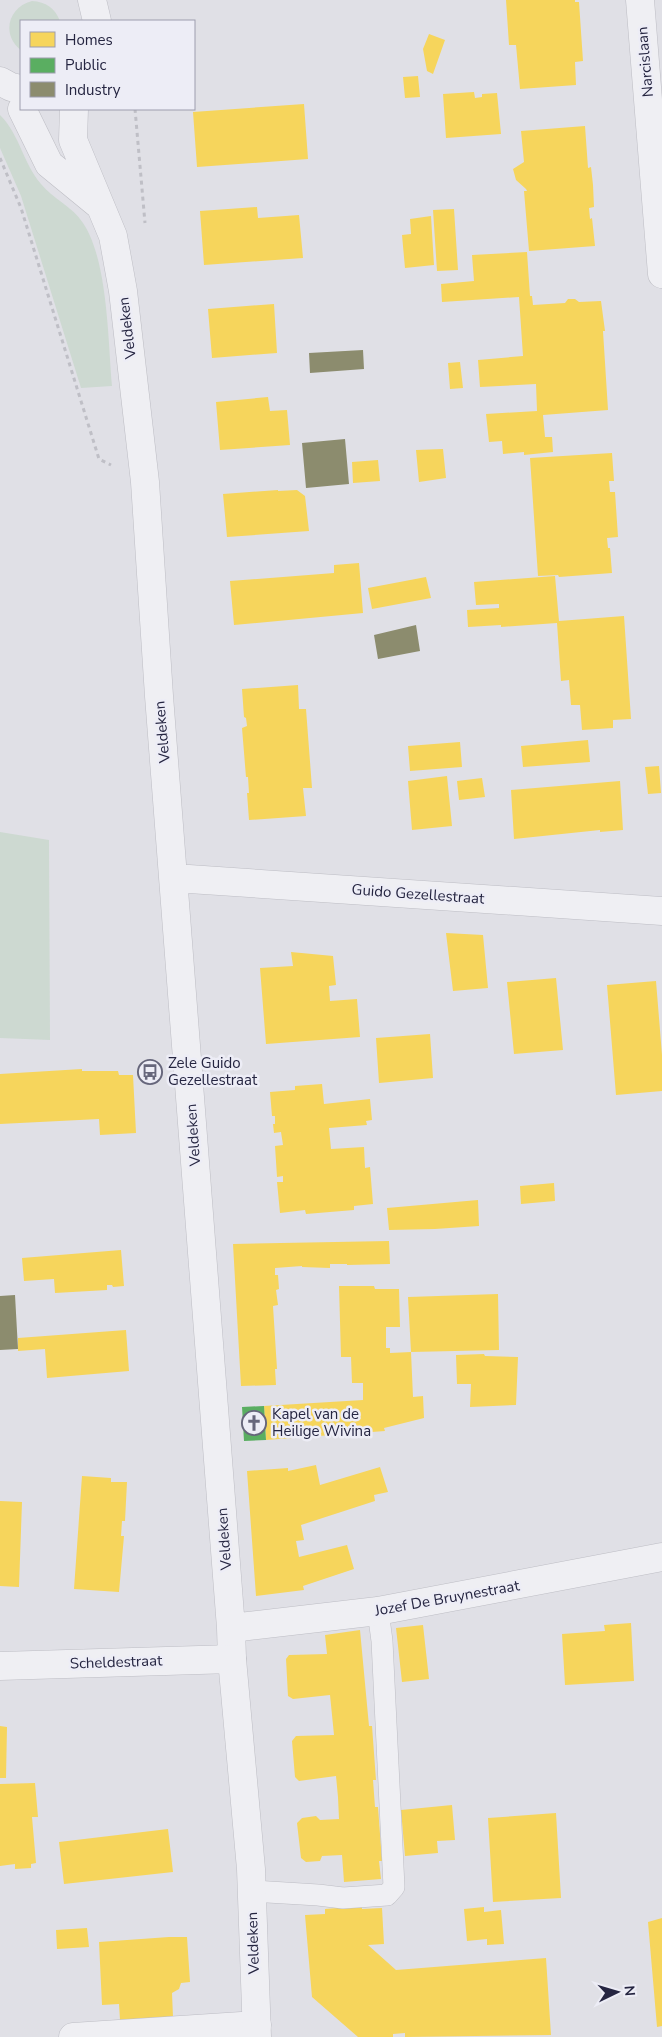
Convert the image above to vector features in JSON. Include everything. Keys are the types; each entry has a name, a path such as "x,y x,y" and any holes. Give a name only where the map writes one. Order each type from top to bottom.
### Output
{"street":[{"path":"92,0 98,20"},
{"name":"Narcislaan","path":"640,0 662,274"},
{"name":"Veldeken","path":"23,110 49,164 102,208"},
{"name":"Veldeken","path":"74,110 73,140 113,236 123,291 145,482 159,696 232,1658 252,1891 257,2031"},
{"name":"Guido Gezellestraat","path":"174,878 662,911"},
{"name":"Jozef De Bruynestraat","path":"231,1628 378,1611 662,1557"},
{"name":"Scheldestraat","path":"0,1666 232,1658"},
{"path":"73,2037 257,2031"}],"lane":[{"path":"252,1891 343,1898 387,1895 394,1887 382,1641 378,1611"}],"path":[{"path":"0,158 21,208 99,460 145,482"}],"shaded area":[{"path":"32,1 42,3 49,7 59,20 20,20 20,49 11,37 9,29 13,15 24,4"},
{"path":"0,115 12,131 35,176 51,194 79,217 91,239 98,258 102,279 108,324 112,386 81,388 21,196 0,148"},
{"path":"0,832 49,840 50,1040 0,1038"}],"building: Homes":[{"path":"506,0 575,0 575,2 579,2 583,61 575,62 576,85 520,89 516,45 509,45"},
{"path":"429,34 445,40 433,74 427,71 423,49"},
{"path":"418,76 420,97 405,98 403,77"},
{"path":"474,92 475,98 482,97 482,94 497,93 501,134 446,138 443,94"},
{"path":"304,104 308,159 197,167 193,112"},
{"path":"585,126 588,168 591,167 593,185 594,207 589,208 595,246 529,251 524,191 527,191 516,180 513,169 524,162 521,131"},
{"path":"257,207 258,218 299,215 303,258 204,265 200,211"},
{"path":"454,209 458,270 437,271 433,210"},
{"path":"431,216 434,265 405,268 402,235 411,234 410,219"},
{"path":"527,252 530,296 532,296 533,305 565,303 568,299 575,299 579,302 601,301 605,331 603,331 608,410 543,415 545,437 552,437 553,452 524,455 524,452 503,454 502,441 489,442 486,414 537,411 536,384 480,387 478,360 523,356 519,297 442,302 441,284 474,281 472,255"},
{"path":"274,304 277,353 212,358 208,309"},
{"path":"460,362 463,388 450,389 448,363"},
{"path":"268,397 270,411 287,410 290,445 220,450 216,402"},
{"path":"443,449 446,478 419,482 416,450"},
{"path":"612,453 614,481 609,481 610,492 615,492 618,537 607,538 608,548 610,548 612,573 559,577 558,575 538,576 530,458"},
{"path":"378,460 380,481 353,483 352,462"},
{"path":"297,490 305,496 309,531 227,537 223,494"},
{"path":"359,563 363,613 234,625 230,581 334,573 334,565"},
{"path":"555,576 559,621 624,616 631,719 613,720 613,728 582,730 580,705 571,705 569,680 561,681 557,623 468,627 467,610 499,608 499,604 476,605 474,582"},
{"path":"426,577 431,598 372,609 368,588"},
{"path":"298,685 299,709 306,709 312,788 303,788 306,816 249,820 248,777 246,777 242,728 247,726 246,718 244,717 242,689"},
{"path":"588,740 590,762 523,767 521,746"},
{"path":"460,742 462,767 410,771 408,746"},
{"path":"659,766 661,793 648,794 645,767"},
{"path":"447,776 452,826 412,830 408,781"},
{"path":"482,778 485,797 459,800 457,781"},
{"path":"620,781 623,830 600,832 600,830 514,839 511,790"},
{"path":"446,933 483,935 488,988 453,991"},
{"path":"291,952 333,956 336,985 329,986 330,1001 357,999 360,1037 266,1044 260,968 293,966"},
{"path":"556,978 563,1050 514,1054 507,982"},
{"path":"656,981 662,1055 662,1091 616,1095 607,985"},
{"path":"430,1034 433,1078 379,1083 376,1038"},
{"path":"82,1069 82,1071 118,1071 119,1075 133,1075 136,1133 100,1135 99,1119 0,1124 0,1074"},
{"path":"322,1084 324,1104 370,1099 372,1120 366,1121 367,1125 329,1128 331,1149 364,1147 365,1168 370,1167 373,1204 354,1206 354,1210 306,1214 305,1210 280,1213 277,1182 283,1182 283,1176 277,1177 275,1146 283,1145 281,1132 274,1133 273,1124 275,1124 275,1116 272,1116 270,1092 295,1090 295,1086"},
{"path":"554,1183 555,1201 521,1204 520,1186"},
{"path":"478,1200 479,1226 389,1230 387,1208"},
{"path":"389,1241 390,1264 330,1264 330,1268 302,1266 275,1268 275,1275 278,1275 279,1289 276,1290 278,1305 273,1306 277,1369 275,1369 276,1385 241,1386 233,1244"},
{"path":"121,1250 124,1286 113,1287 112,1285 107,1285 107,1290 55,1293 54,1279 24,1281 22,1258"},
{"path":"339,1286 374,1286 375,1289 399,1289 400,1327 386,1327 386,1348 390,1348 390,1353 411,1352 413,1397 423,1396 424,1418 384,1428 385,1431 266,1440 264,1406 363,1400 363,1383 352,1383 351,1357 341,1357"},
{"path":"498,1294 499,1350 411,1352 408,1297"},
{"path":"126,1330 129,1371 47,1378 45,1349 18,1351 18,1338"},
{"path":"484,1354 485,1356 518,1357 516,1405 470,1407 471,1384 457,1384 456,1355"},
{"path":"316,1465 320,1485 380,1467 388,1492 374,1495 375,1501 301,1525 304,1540 296,1541 299,1557 347,1545 354,1569 303,1586 304,1590 256,1596 247,1471 288,1468 288,1471"},
{"path":"82,1476 111,1478 111,1482 127,1482 125,1521 122,1521 121,1536 124,1536 119,1592 74,1589"},
{"path":"0,1501 22,1502 19,1587 0,1586"},
{"path":"631,1623 634,1681 565,1685 562,1634 605,1631 604,1625"},
{"path":"423,1625 429,1679 402,1682 396,1628"},
{"path":"360,1630 369,1726 372,1726 376,1780 373,1780 375,1807 378,1807 382,1861 379,1861 381,1879 344,1882 342,1855 322,1856 320,1861 306,1862 301,1858 297,1823 302,1818 316,1816 320,1820 339,1819 338,1797 336,1776 299,1781 295,1777 292,1741 296,1736 334,1735 330,1695 293,1699 288,1696 286,1659 289,1655 327,1654 325,1635"},
{"path":"0,1726 7,1727 6,1778 0,1778"},
{"path":"35,1783 38,1817 32,1817 36,1863 31,1864 31,1868 15,1869 15,1864 0,1866 0,1784"},
{"path":"452,1805 455,1840 437,1841 438,1853 405,1856 401,1810"},
{"path":"556,1813 561,1898 493,1902 488,1818"},
{"path":"168,1829 173,1872 64,1884 59,1842"},
{"path":"362,1906 362,1909 382,1908 384,1944 368,1945 396,1970 546,1958 551,2035 405,2037 405,2033 393,2034 393,2037 358,2037 312,1997 305,1915 325,1914 325,1909"},
{"path":"484,1907 484,1912 501,1910 504,1944 487,1945 487,1939 467,1941 464,1909"},
{"path":"662,1918 662,2026 657,2027 648,1922"},
{"path":"87,1928 89,1947 57,1949 56,1930"},
{"path":"187,1937 190,1982 181,1983 179,1989 172,1993 173,2017 120,2020 119,2004 102,2005 99,1942"}],"building: Public":[{"name":"Kapel van de Heilige Wivina","path":"264,1406 266,1440 244,1441 242,1407"}],"building: Industry":[{"path":"363,350 364,369 310,373 309,353"},
{"path":"345,439 349,484 306,488 302,443"},
{"path":"416,625 420,651 378,659 374,635"},
{"path":"15,1295 18,1349 0,1350 0,1296"}],"place":[{"name":"Zele Guido Gezellestraat","path":"150,1072"},
{"name":"Kapel van de Heilige Wivina","path":"254,1423"}]}
